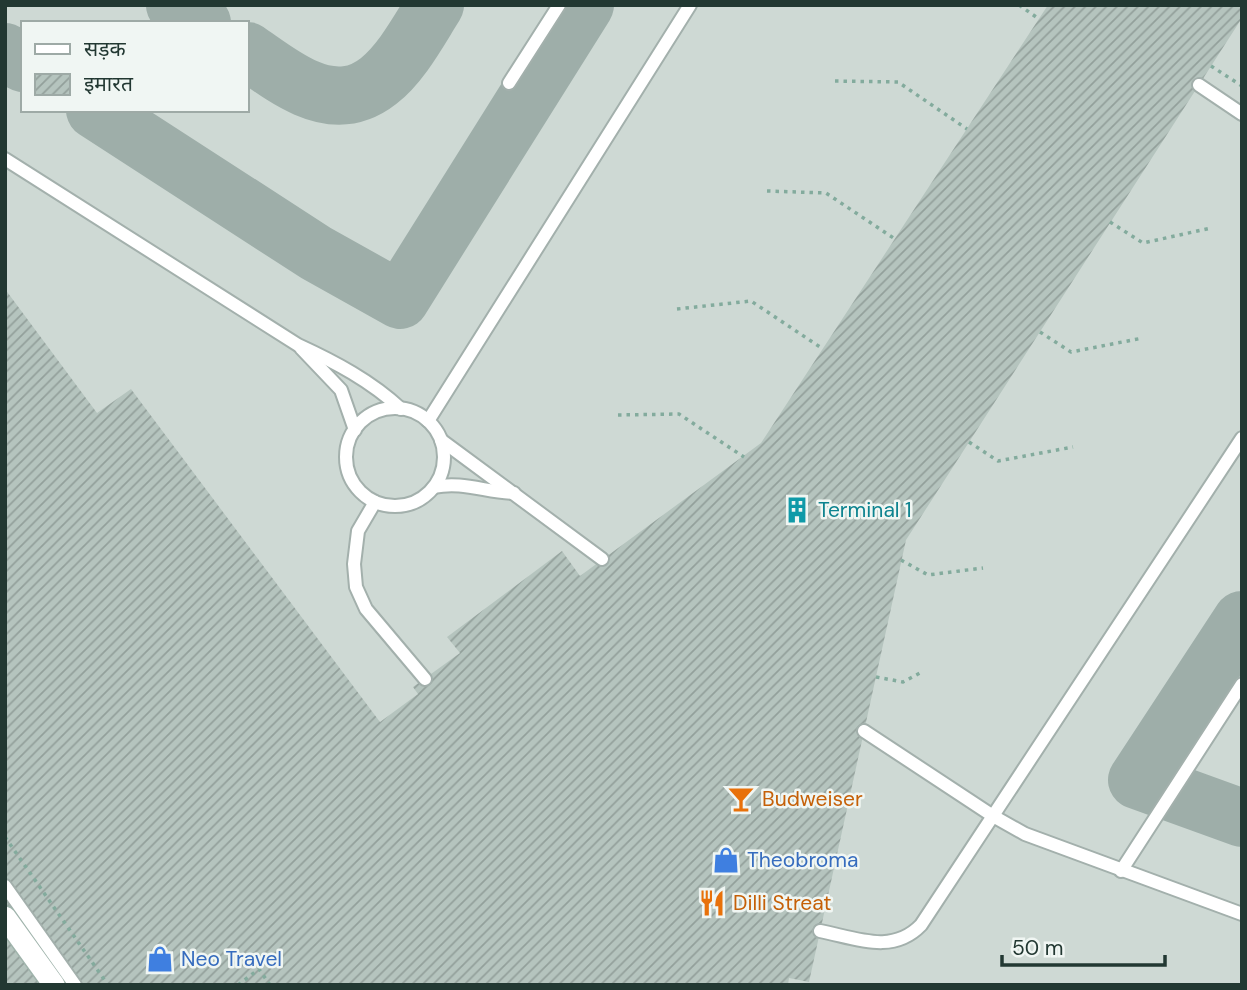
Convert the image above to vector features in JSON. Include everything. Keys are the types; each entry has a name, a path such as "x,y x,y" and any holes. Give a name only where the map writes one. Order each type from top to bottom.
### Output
{"street":[{"path":"5,917 54,985"}],"lane":[{"path":"509,83 559,5"},
{"path":"428,421 690,5"},
{"path":"1199,85 1242,114"},
{"path":"5,159 298,345 363,379 401,409"},
{"path":"298,345 341,390 355,430"},
{"path":"441,440 444,455 442,470 434,487 414,503 400,506 375,502 360,492 346,467 346,452 355,430 368,416 382,410 410,411 428,421 441,440 602,559"},
{"path":"820,931 880,943 901,941 911,936 921,925 1242,438"},
{"path":"434,487 454,484 492,492 515,493"},
{"path":"375,502 358,531 354,564 356,587 366,609 425,679"},
{"path":"1121,870 1242,684"},
{"path":"864,731 993,816 1036,839 1242,914"},
{"path":"5,886 75,985"}],"path":[{"path":"1019,5 1039,19"},
{"path":"1211,65 1242,86"},
{"path":"835,81 898,82 967,128"},
{"path":"767,191 826,193 895,239"},
{"path":"1110,222 1143,243 1211,228"},
{"path":"677,309 751,301 823,349"},
{"path":"1040,332 1071,352 1143,338"},
{"path":"618,415 679,414 744,457"},
{"path":"969,442 998,461 1073,447"},
{"path":"901,560 928,575 983,568"},
{"path":"876,677 903,682 920,673"},
{"path":"5,837 108,985"},
{"path":"239,985 259,970 270,985"}],"shaded area":[{"path":"5,5 1242,5 1242,985 5,985"}],"building":[{"name":"Terminal 1","path":"1048,5 1242,5 1242,18 906,540 809,982 789,978 788,985 5,985 5,289 97,413 131,389 380,722 418,694 413,687 460,653 447,637 562,551 580,576 761,443"}],"taxiway":[{"path":"175,5 199,21"},
{"path":"248,52 306,88 330,95 351,94 369,87 385,75 412,42 435,5"},
{"path":"98,112 316,253 400,300 585,5"},
{"path":"5,52 21,62"},
{"path":"1242,620 1137,780 1242,818"}],"place":[{"name":"Terminal 1","path":"797,510"},
{"name":"Budweiser","path":"741,799"},
{"name":"Theobroma","path":"726,860"},
{"name":"Dilli Streat","path":"712,903"},
{"name":"Neo Travel","path":"160,959"}]}
